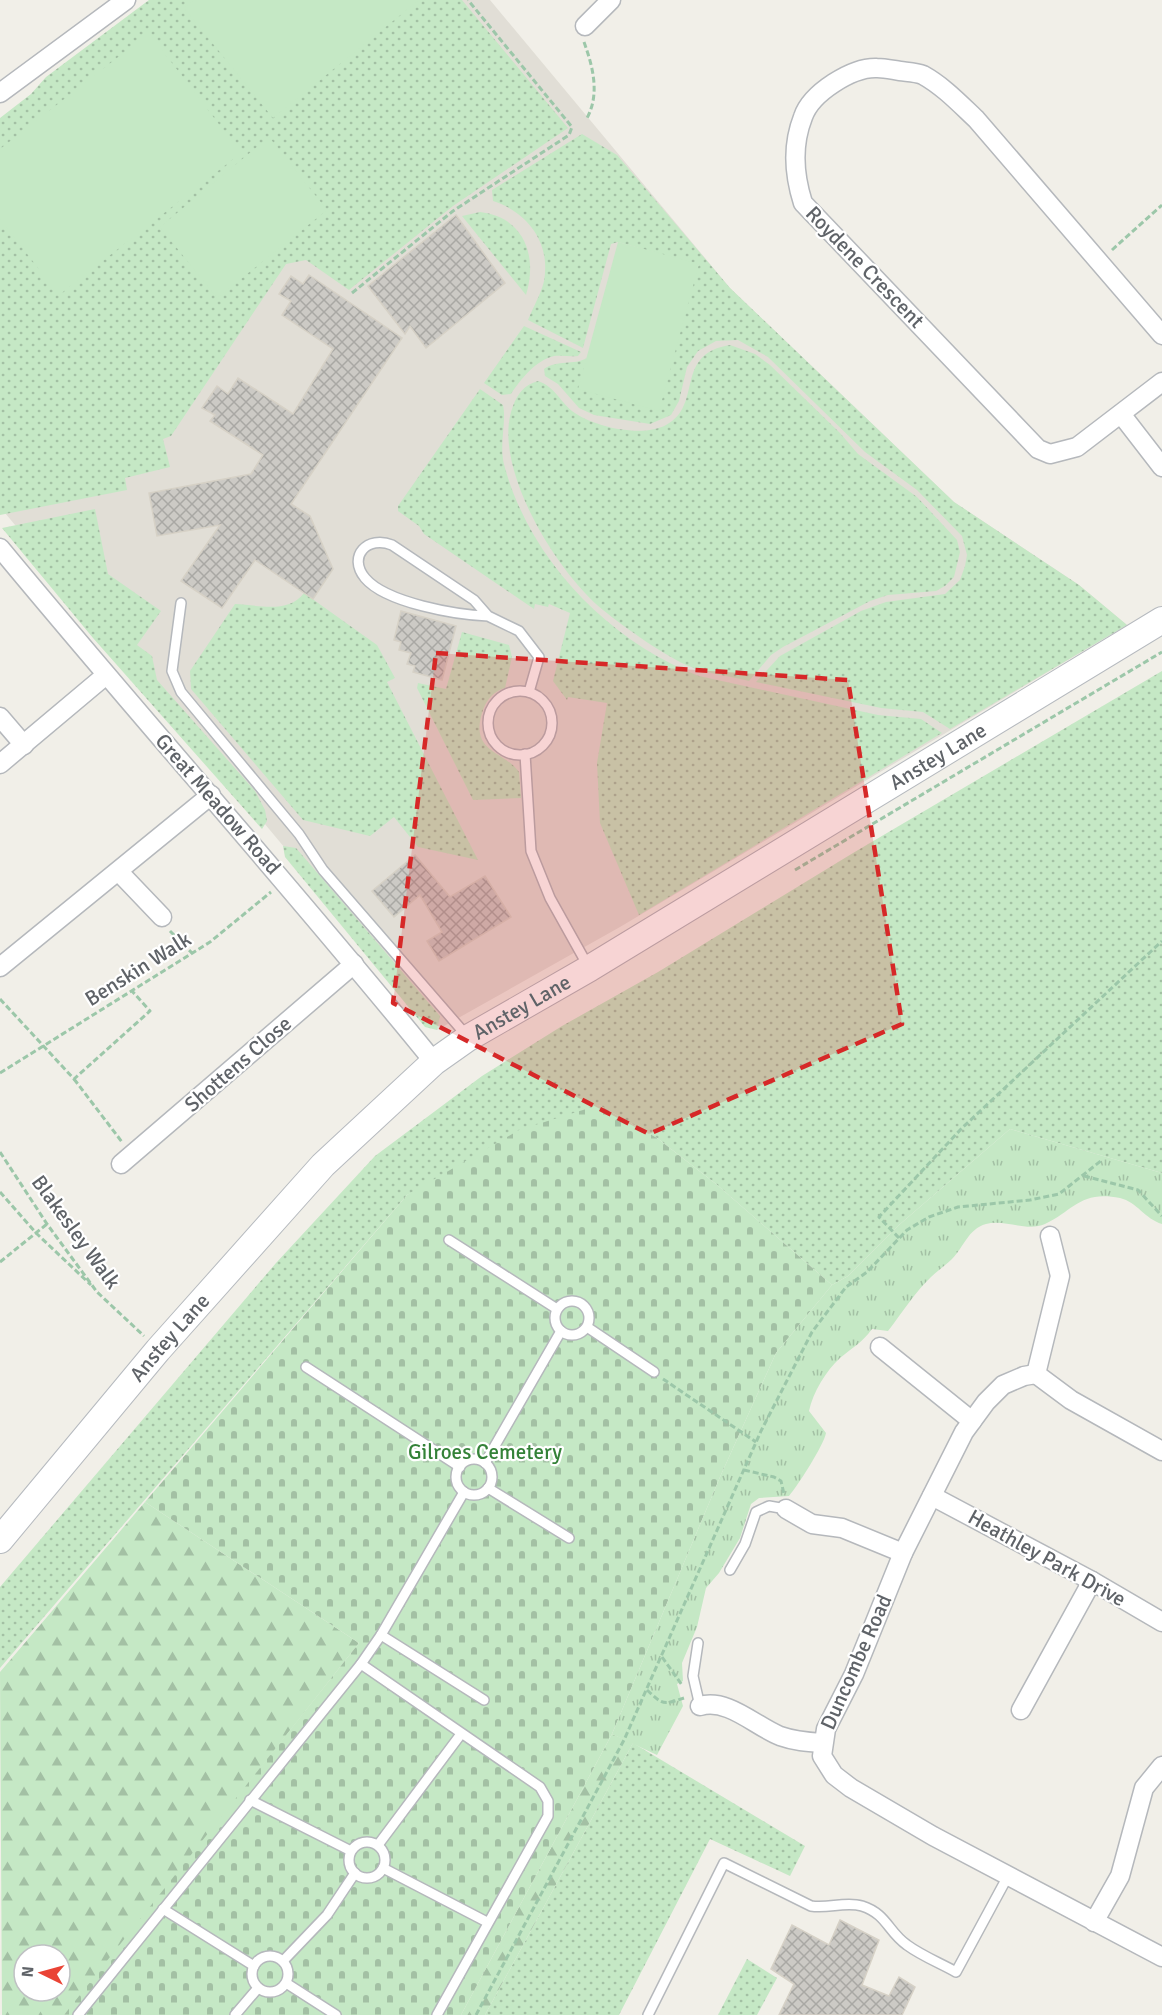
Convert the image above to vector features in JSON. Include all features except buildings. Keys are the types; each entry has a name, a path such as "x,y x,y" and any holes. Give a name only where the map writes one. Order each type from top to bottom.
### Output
{"main road":[{"name":"Anstey Lane","path":"0,1540 158,1350 323,1165 434,1062 468,1038 590,968 1162,620"}],"street":[{"path":"0,93 126,0"},
{"path":"585,26 611,0"},
{"name":"Roydene Crescent","path":"1162,335 976,119 950,95 921,74 876,68 860,71 842,78 829,87 803,114 795,158 796,180 803,203 1038,450 1050,454 1077,447 1162,382"},
{"path":"1121,414 1162,466"},
{"name":"Great Meadow Road","path":"0,548 284,881 434,1062"},
{"path":"0,764 106,675"},
{"path":"0,717 24,745"},
{"path":"0,967 211,795"},
{"path":"119,872 162,917"},
{"name":"Shottens Close","path":"128,1159 354,964"},
{"path":"1050,1236 1060,1276 1036,1374 1071,1400 1162,1451"},
{"path":"880,1347 972,1421"},
{"name":"Duncombe Road","path":"1036,1374 1024,1376 1003,1385 972,1421 903,1553 871,1633 826,1729 822,1743 822,1756 841,1782 933,1836 1162,1957"},
{"name":"Heathley Park Drive","path":"932,1496 1092,1581 1162,1622"},
{"path":"786,1509 812,1524 842,1528 903,1553"},
{"path":"1021,1710 1092,1581"},
{"path":"694,1701 723,1706 790,1740 822,1743"},
{"path":"1094,1922 1120,1876 1144,1788 1162,1766"}],"lane":[{"path":"488,616 464,615 388,593 366,579 358,567 358,556 363,547 372,542 383,541 459,589 488,616 519,631 539,657 529,692"},
{"path":"181,603 171,671 181,692 299,834 323,870 468,1038"},
{"path":"512,692 529,692 543,699 549,708 552,729 541,748 525,754 510,753 501,749 494,741 488,722 490,712 503,696 512,692"},
{"path":"525,754 531,851 550,898 590,968"},
{"path":"449,1240 557,1309"},
{"path":"568,1300 579,1301 588,1309 587,1327 578,1334 561,1332 555,1322 557,1309 568,1300"},
{"path":"587,1327 654,1372"},
{"path":"485,1463 561,1332"},
{"path":"306,1367 459,1467"},
{"path":"474,1459 485,1463 492,1478 488,1488 475,1495 464,1492 457,1484 459,1467 474,1459"},
{"path":"488,1488 569,1538"},
{"path":"78,2015 361,1664 381,1635 464,1492"},
{"path":"730,1570 745,1544 752,1517 756,1512 769,1506 786,1509"},
{"path":"381,1635 484,1700"},
{"path":"694,1701 693,1676 698,1643"},
{"path":"361,1664 540,1787 548,1801 548,1816 437,2015"},
{"path":"378,1845 384,1833 461,1734"},
{"path":"250,1800 351,1851"},
{"path":"366,1841 378,1845 385,1855 383,1868 371,1877 355,1874 349,1864 351,1851 366,1841"},
{"path":"648,2015 724,1863 811,1906 826,1908 841,1904 858,1905 874,1910 886,1919 905,1944 956,1972 1008,1876"},
{"path":"383,1868 487,1922"},
{"path":"283,1961 327,1915 355,1874"},
{"path":"163,1909 254,1966"},
{"path":"269,1956 283,1961 288,1969 286,1983 274,1992 258,1988 252,1978 254,1966 263,1957 269,1956"},
{"path":"286,1983 336,2015"},
{"path":"236,2015 258,1988"}],"path":[{"path":"352,293 453,212 569,135 572,127 468,0"},
{"path":"585,26 582,36 593,68 594,105 586,118"},
{"path":"1100,262 1162,205"},
{"path":"790,873 1162,652"},
{"name":"Benskin Walk","path":"0,1073 210,942 284,881"},
{"path":"162,917 171,933 192,953"},
{"path":"900,1238 879,1217 962,1128 1162,941"},
{"path":"74,1079 150,1011 132,991"},
{"path":"0,999 74,1079 118,1137 128,1159"},
{"name":"Blakesley Walk","path":"0,1152 47,1224 97,1292 158,1350"},
{"path":"476,2015 624,1740 782,1385 812,1332 846,1287 867,1272 900,1238 929,1216 958,1207 1030,1200 1059,1194 1102,1160"},
{"path":"1084,1176 1138,1190 1162,1216"},
{"path":"0,1192 36,1233 97,1292"},
{"path":"0,1262 47,1224"},
{"path":"654,1372 756,1442"},
{"path":"744,1470 774,1477 781,1481 786,1509"},
{"path":"647,1690 657,1702 666,1704 694,1701"}],"highlighted area":[{"path":"436,653 848,680 902,1024 649,1134 393,1003"}],"shaded area":[{"path":"169,0 490,0 730,288 954,502 1079,585 1127,625 620,927 437,1030 0,507 0,130"}],"green space":[{"path":"149,0 462,0 568,128 453,206 349,290 306,260 286,264 171,436 163,439 170,467 125,478 127,490 0,515 0,118 31,94 46,77"},
{"path":"194,0 419,0 273,118 184,8"},
{"path":"149,33 241,153 59,295 0,219 0,149"},
{"path":"582,134 617,155 730,288 954,502 1079,585 1127,625 950,729 923,712 881,708 756,682 780,656 861,611 886,602 945,594 960,580 965,566 967,555 962,536 917,490 865,452 768,357 738,340 716,341 698,351 687,367 679,401 671,415 650,424 594,415 579,408 558,384 545,376 544,369 549,366 587,358 579,389 699,265 618,242 611,244 583,348 528,320 544,281 544,254 540,241 526,221 505,206 493,201 492,190"},
{"path":"269,137 327,210 217,298 160,227"},
{"path":"480,212 495,215 507,222 517,230 524,241 530,266 526,295 462,216"},
{"path":"618,242 699,264 659,411 578,389"},
{"path":"524,326 581,352 578,356 547,358 524,377 511,394 502,395 484,383"},
{"path":"730,345 755,354 770,365 840,433 858,454 917,497 957,540 960,552 954,577 945,586 936,591 888,595 870,601 783,647 771,655 749,681 705,671 681,662 622,625 585,593 548,545 532,516 519,487 511,458 508,430 517,397 525,387 538,381 553,390 572,411 592,422 631,431 656,429 666,425 677,416 684,405 695,369 701,358 712,350"},
{"path":"480,389 503,405 503,460 517,502 534,535 554,566 605,620 666,661 699,676 878,715 921,719 942,733 639,915 600,823 597,763 607,703 568,697 567,700 553,681 570,613 549,604 548,607 535,604 534,609 424,534 419,526 398,511 398,506"},
{"path":"95,509 108,574 161,611 137,645 152,656 157,680 255,791 265,810 267,821 262,829 93,638 2,528"},
{"path":"304,593 377,645 395,678 387,682 478,860 418,847 394,817 370,836 303,820 191,689 190,671 235,604 282,606 297,600"},
{"path":"462,632 509,645 512,657 505,688 494,693 485,706 480,724 480,735 490,749 519,772 521,798 473,800 417,688 418,683 446,689"},
{"path":"1162,671 1162,1173 1010,1129 899,1225 848,1276 832,1285 716,1184 657,1138 599,1105 407,1195 0,1668 0,1587 276,1263 375,1156 482,1076 562,1026 658,972 853,853"},
{"path":"283,846 296,848 440,1016 437,1030 425,1027 285,857"},
{"name":"Gilroes Cemetery","path":"599,1105 657,1138 716,1184 832,1285 776,1353 720,1477 612,1734 461,2015 64,2015 359,1643 145,1502 407,1195 519,1130"},
{"path":"1010,1129 1162,1173 1162,1224 1126,1200 1107,1196 1087,1199 1055,1219 1038,1226 993,1223 980,1226 975,1230 952,1259 920,1289 888,1331 872,1329 825,1375 809,1411 826,1433 821,1446 789,1496 759,1498 751,1504 740,1538 719,1573 706,1588 697,1627 682,1663 683,1681 677,1684 683,1706 657,1755 612,1734 720,1477 776,1353 832,1285 848,1276 899,1225"},
{"path":"145,1502 359,1643 73,2006 64,2015 2,2015 0,1672"},
{"path":"612,1734 633,1743 485,2015 461,2015"},
{"path":"633,1743 805,1846 790,1876 710,1839 619,2015 485,2015"},
{"path":"747,1959 777,1978 757,2015 718,2015"}]}
